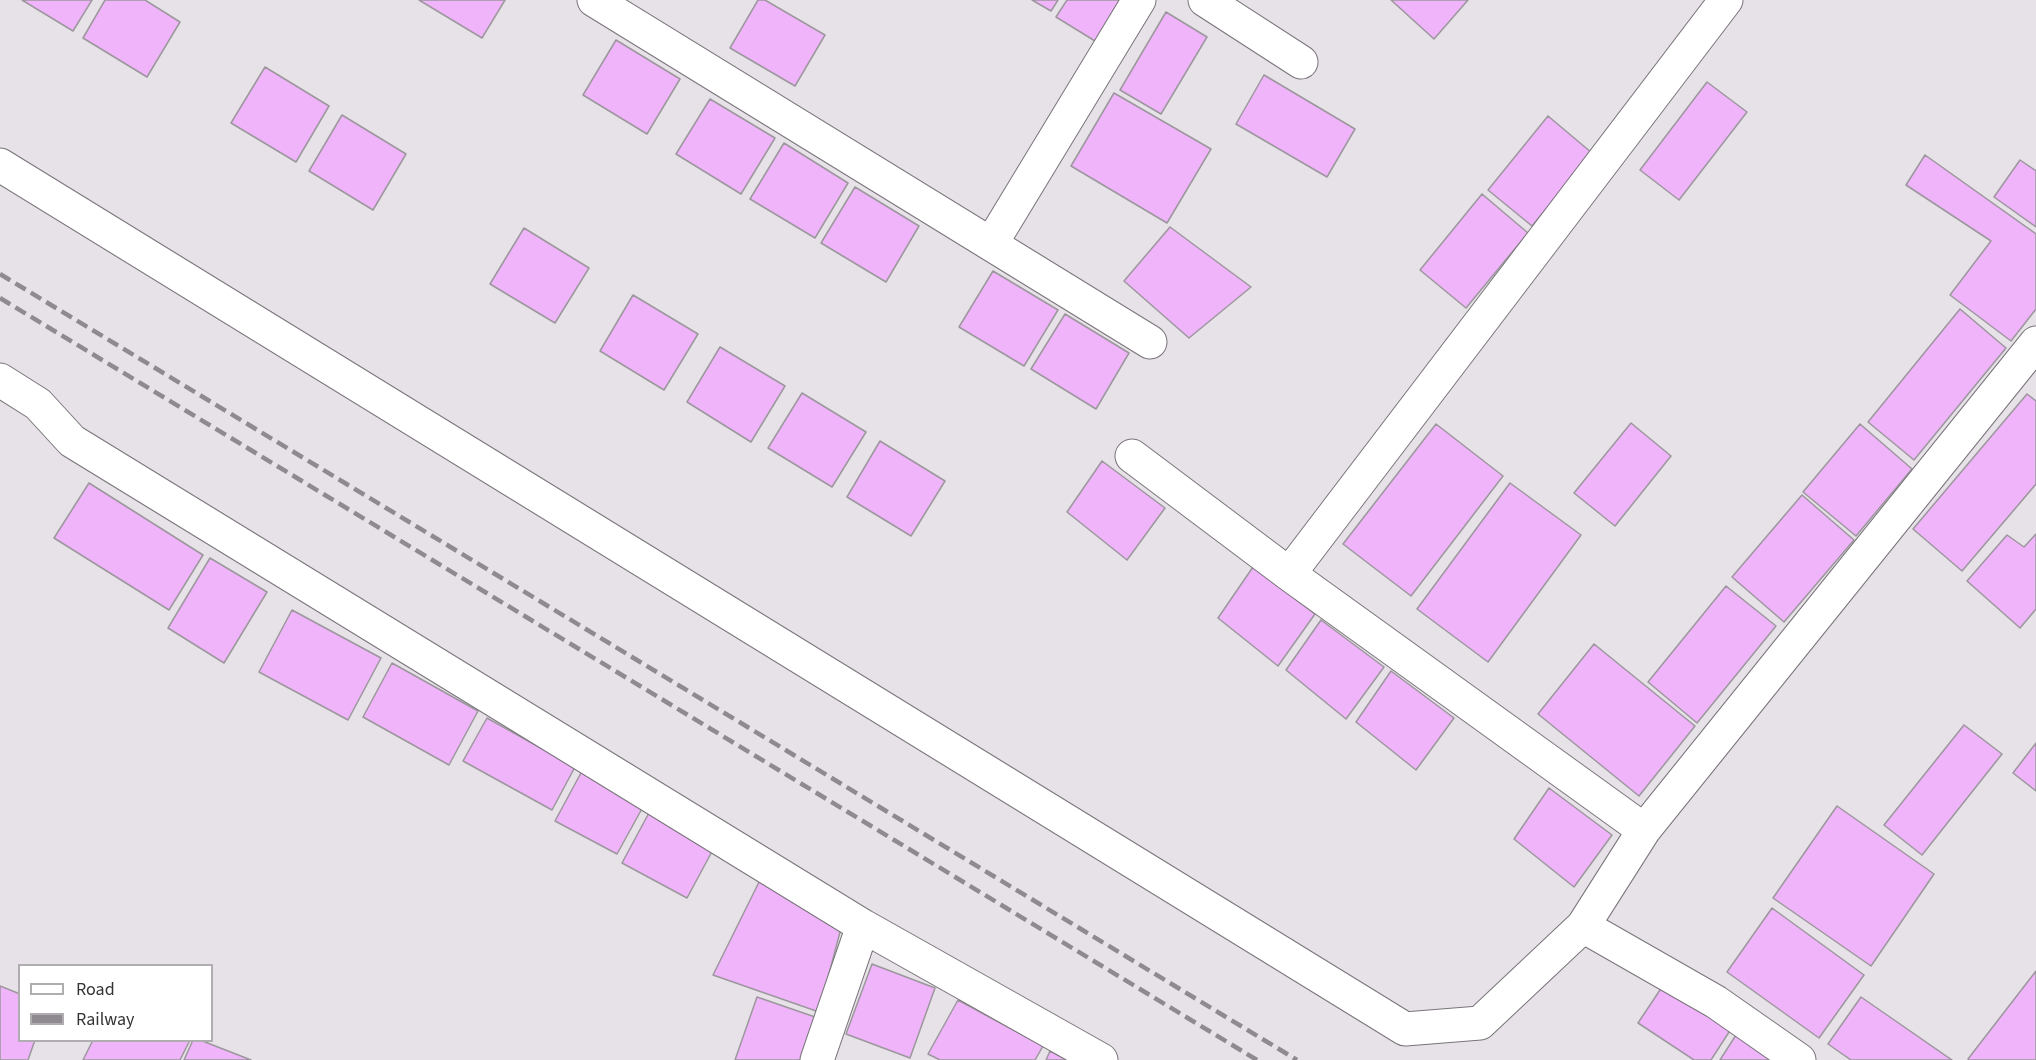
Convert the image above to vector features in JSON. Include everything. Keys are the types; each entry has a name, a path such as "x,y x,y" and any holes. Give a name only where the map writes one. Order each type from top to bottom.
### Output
{"street":[{"path":"594,0 1150,342"},
{"path":"991,244 1139,0"},
{"path":"1205,0 1301,62"},
{"path":"1288,574 1726,0"},
{"path":"0,165 1405,1029 1480,1023 1583,926 1644,831 2036,343"},
{"path":"0,380 38,404 72,441 863,926 1101,1060"},
{"path":"1132,456 1288,574 1644,831"},
{"path":"817,1060 863,926"},
{"path":"1583,926 1716,1002 1798,1060"}],"building":[{"path":"22,0 92,0 73,31"},
{"path":"105,0 145,0 180,22 147,77 83,38"},
{"path":"419,0 505,0 482,38"},
{"path":"758,0 765,0 825,35 795,86 730,48"},
{"path":"1032,0 1058,0 1051,11"},
{"path":"1067,0 1120,0 1095,41 1056,17"},
{"path":"1391,0 1468,0 1434,39"},
{"path":"1166,12 1207,37 1161,114 1120,90"},
{"path":"616,40 680,79 647,134 583,95"},
{"path":"265,67 329,106 296,162 231,123"},
{"path":"1264,75 1355,129 1327,177 1236,124"},
{"path":"1707,82 1747,112 1679,200 1640,170"},
{"path":"1114,93 1211,149 1167,223 1071,166"},
{"path":"710,99 775,138 741,194 676,154"},
{"path":"342,115 406,154 373,210 309,171"},
{"path":"1548,116 1592,153 1532,226 1488,190"},
{"path":"784,143 848,183 815,238 750,199"},
{"path":"1925,155 2036,234 2036,309 2011,341 1950,295 1991,241 1906,185"},
{"path":"2020,160 2036,171 2036,227 1994,197"},
{"path":"855,187 919,226 886,282 821,243"},
{"path":"1482,194 1528,233 1466,308 1420,270"},
{"path":"1170,227 1251,287 1189,338 1124,281"},
{"path":"524,228 589,268 555,323 490,284"},
{"path":"993,271 1058,310 1024,366 959,327"},
{"path":"633,295 698,334 664,390 600,351"},
{"path":"1960,309 2006,348 1914,460 1868,422"},
{"path":"1065,314 1129,353 1096,409 1031,369"},
{"path":"720,347 785,386 751,442 687,402"},
{"path":"802,393 866,432 832,487 768,448"},
{"path":"2027,394 2036,401 2036,484 1962,571 1913,529"},
{"path":"1631,423 1671,456 1615,526 1574,493"},
{"path":"1436,424 1503,476 1411,596 1343,544"},
{"path":"1860,424 1912,469 1856,536 1803,492"},
{"path":"880,441 945,481 911,536 847,497"},
{"path":"1102,461 1165,508 1127,560 1067,512"},
{"path":"89,483 203,555 169,610 54,538"},
{"path":"1510,483 1581,535 1488,662 1417,609"},
{"path":"1802,495 1854,540 1784,622 1732,577"},
{"path":"2036,534 2036,609 2020,628 1967,581 2007,535 2024,547"},
{"path":"210,558 267,592 224,663 168,628"},
{"path":"1253,567 1315,614 1278,666 1218,618"},
{"path":"1726,586 1776,626 1697,723 1648,682"},
{"path":"292,610 381,658 348,720 259,672"},
{"path":"1321,620 1384,667 1346,719 1286,670"},
{"path":"1594,644 1695,726 1639,796 1538,714"},
{"path":"392,663 478,711 449,765 363,717"},
{"path":"1391,671 1454,718 1416,770 1356,722"},
{"path":"487,718 575,767 552,810 463,761"},
{"path":"1964,725 2002,754 1922,855 1884,825"},
{"path":"2036,743 2036,791 2013,773"},
{"path":"582,771 644,805 617,854 555,821"},
{"path":"1549,788 1612,835 1574,887 1514,839"},
{"path":"1837,806 1934,874 1871,966 1773,898"},
{"path":"650,811 715,846 687,898 622,863"},
{"path":"764,872 844,917 819,1012 713,975"},
{"path":"1772,908 1864,975 1819,1038 1727,972"},
{"path":"872,964 935,988 910,1058 846,1034"},
{"path":"2036,971 2036,1060 1969,1060 1968,1059"},
{"path":"1664,984 1731,1029 1711,1060 1694,1060 1638,1023"},
{"path":"0,986 18,993 18,1042 34,1042 28,1060 0,1060"},
{"path":"757,997 818,1018 803,1060 735,1060"},
{"path":"1861,997 1952,1060 1851,1060 1828,1044"},
{"path":"958,1000 1043,1046 1035,1060 940,1060 928,1054"},
{"path":"1736,1035 1774,1060 1720,1060"},
{"path":"92,1042 189,1042 180,1060 83,1060"},
{"path":"192,1042 205,1042 251,1060 184,1060"},
{"path":"1050,1051 1067,1060 1046,1060"}],"railway":[{"path":"0,274 1297,1060"},
{"path":"0,298 1257,1060"}]}
